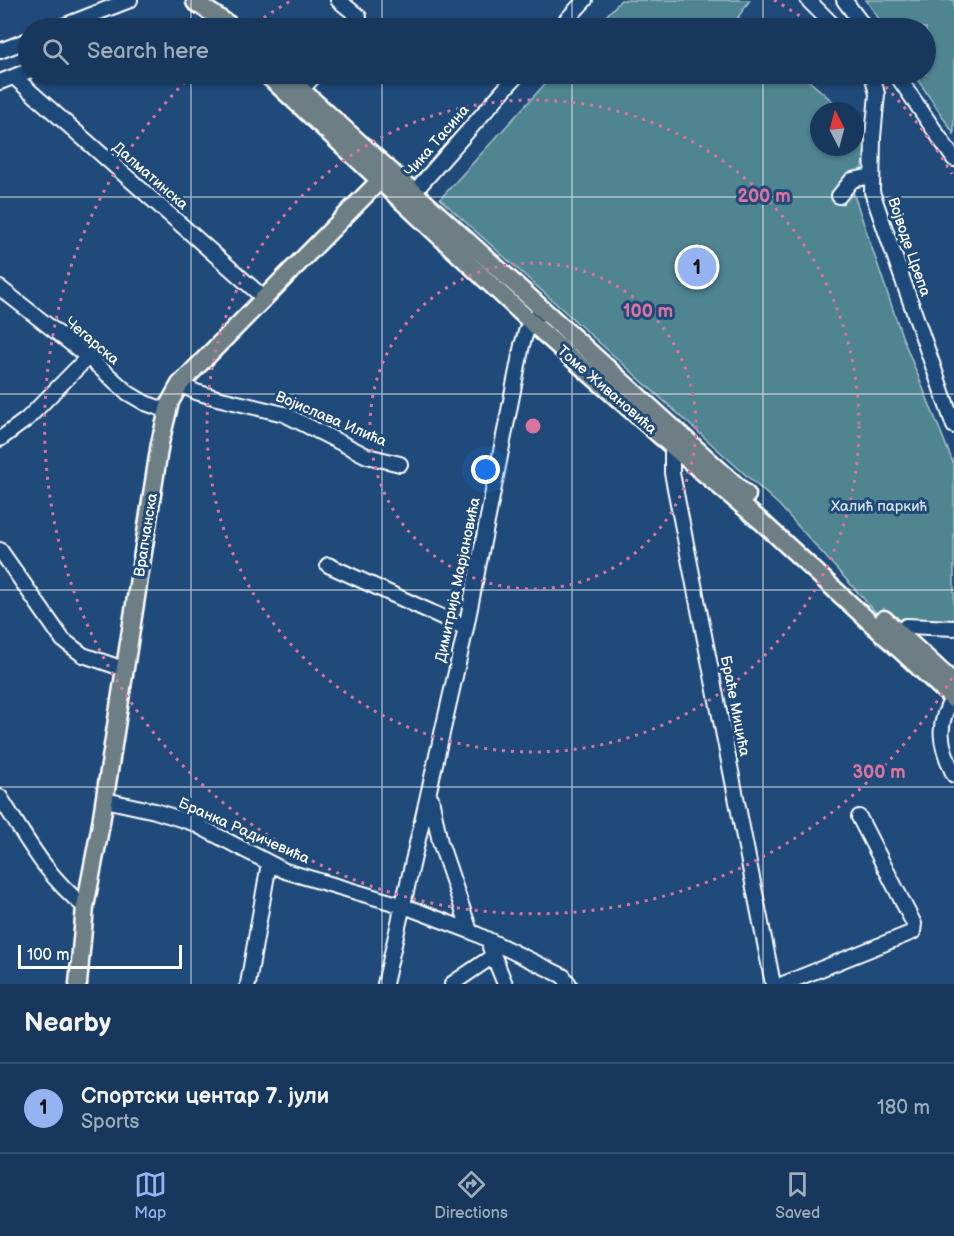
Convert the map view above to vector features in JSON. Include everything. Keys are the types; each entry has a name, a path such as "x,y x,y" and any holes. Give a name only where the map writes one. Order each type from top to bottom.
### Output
{"main road":[{"path":"194,1 208,18"},
{"path":"194,1 219,18"},
{"name":"Томе Живановића","path":"279,84 385,176 954,694"},
{"name":"Томе Живановића","path":"295,84 385,176"},
{"name":"Врапчанска","path":"78,984 85,907 105,800 160,443 168,411 180,384 385,176"}],"street":[{"path":"84,18 130,0"},
{"path":"338,0 359,18"},
{"path":"568,18 585,0"},
{"path":"808,0 826,18"},
{"path":"844,0 858,18"},
{"path":"0,51 18,44"},
{"path":"0,82 18,75"},
{"name":"Далматинска","path":"14,77 18,81"},
{"name":"Далматинска","path":"22,84 265,299"},
{"path":"301,90 307,84"},
{"name":"Чика Тасина","path":"409,198 509,84"},
{"name":"Војводе Црепа","path":"874,84 877,94 873,136 872,192 954,426"},
{"path":"903,84 954,159"},
{"path":"839,196 852,180 872,176"},
{"name":"Чегарска","path":"1,291 88,357 138,400 168,411"},
{"name":"Димитрија Марјановића","path":"385,984 466,628 522,345 537,316"},
{"path":"0,439 27,419 88,357"},
{"name":"Војислава Илића","path":"180,384 216,399 284,414 367,456 400,465"},
{"name":"Браће Мицића","path":"677,442 671,456 672,473 773,984"},
{"path":"0,550 63,640 83,654 124,669"},
{"path":"328,565 466,628"},
{"path":"906,626 954,628"},
{"path":"954,694 942,721 943,750 954,774"},
{"name":"Димитрија Марјановића","path":"429,791 440,842 470,931"},
{"path":"0,796 52,877 68,894 85,907"},
{"name":"Бранка Радичевића","path":"105,800 193,823 285,871 404,906"},
{"path":"783,984 913,932 914,924 860,817"},
{"path":"248,984 269,862"},
{"path":"404,906 486,938 563,976 569,984"},
{"path":"486,938 505,984"},
{"path":"452,984 493,956"}],"green space":[{"path":"621,0 750,0 739,18 604,18"},
{"path":"866,0 954,0 954,134 921,84 936,84 936,18 878,18"},
{"name":"Халић паркић","path":"545,84 813,84 834,102 810,102 810,156 864,156 864,129 873,137 853,192 902,336 954,465 954,622 935,623 881,618 779,505 440,199"}],"place":[{"name":"Спортски центар 7. јули","path":"697,267"}]}
